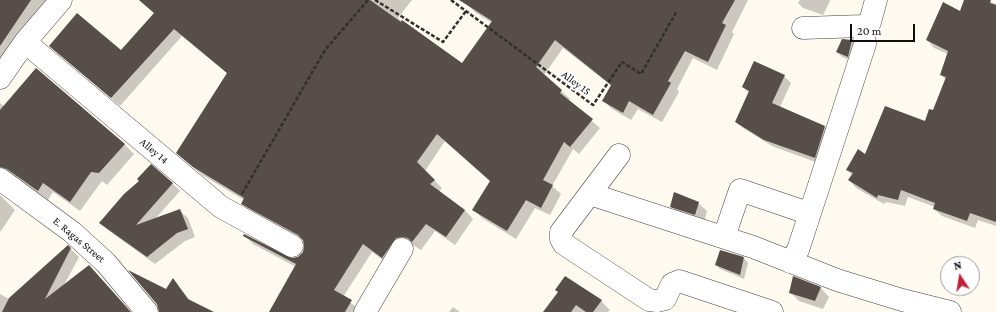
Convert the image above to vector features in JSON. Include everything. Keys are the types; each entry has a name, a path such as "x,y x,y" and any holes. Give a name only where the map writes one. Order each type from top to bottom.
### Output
{"street":[{"path":"0,78 25,42 61,0"},
{"path":"803,28 863,26 870,22 876,0"},
{"path":"790,262 798,250 808,213 865,44 863,26"},
{"name":"Alley 14","path":"25,42 221,207 292,246"},
{"path":"619,155 560,232 561,239 564,244 649,300 657,301 665,299 672,284 679,281 772,312"},
{"name":"E. Ragas Street","path":"0,179 72,232 106,263 147,312"},
{"path":"724,237 740,190 808,213"},
{"path":"590,194 724,237 851,284 902,300 950,312"},
{"path":"367,311 402,249"}],"path":[{"path":"231,213 325,50 368,0"},
{"path":"376,0 443,42 466,11"},
{"name":"Alley 15","path":"451,0 593,105 622,62 640,74 677,11"}],"building":[{"path":"0,0 31,0 0,46"},
{"path":"139,0 370,0 401,22 402,20 462,63 492,21 459,0 735,0 722,23 726,25 708,62 685,51 668,81 671,83 653,115 629,101 623,113 602,101 611,85 555,40 536,67 562,90 560,93 593,119 570,147 564,142 543,180 553,185 541,208 526,200 507,231 472,210 490,181 437,134 417,162 435,180 430,184 465,210 446,237 426,224 412,242 408,238 396,238 382,258 363,244 334,290 352,300 345,312 269,312 296,264 243,236 244,234 292,258 298,257 303,252 303,240 298,235 241,204 244,198 193,167 176,153 227,73 174,29 111,98 49,46 77,13 121,50 154,13"},
{"path":"964,0 991,0 990,3 996,5 996,222 970,213 967,221 933,209 935,203 901,190 898,200 878,195 877,198 848,180 853,173 846,170 858,149 865,154 885,106 925,121 929,109 933,110 946,77 940,75 948,51 926,40 943,2 960,11"},
{"path":"842,39 852,40 848,57 836,52"},
{"path":"754,61 785,75 772,103 825,126 815,158 764,140 735,122 749,91 742,87"},
{"path":"36,68 125,144 99,173 91,172 70,202 43,183 38,191 7,169 0,167 0,110"},
{"path":"151,164 173,183 136,225 180,209 188,229 177,233 147,257 99,223 124,194 139,181 137,179"},
{"path":"674,192 699,202 695,215 670,207"},
{"path":"68,245 71,248 45,299 89,265 131,312 2,312 9,298"},
{"path":"720,250 744,257 740,275 715,265"},
{"path":"128,270 166,289 173,278 188,299 214,312 159,312 157,304"},
{"path":"565,276 602,300 593,312 586,312 576,305 571,312 543,312 558,292 555,290"},
{"path":"793,276 821,287 815,301 789,293"}]}
